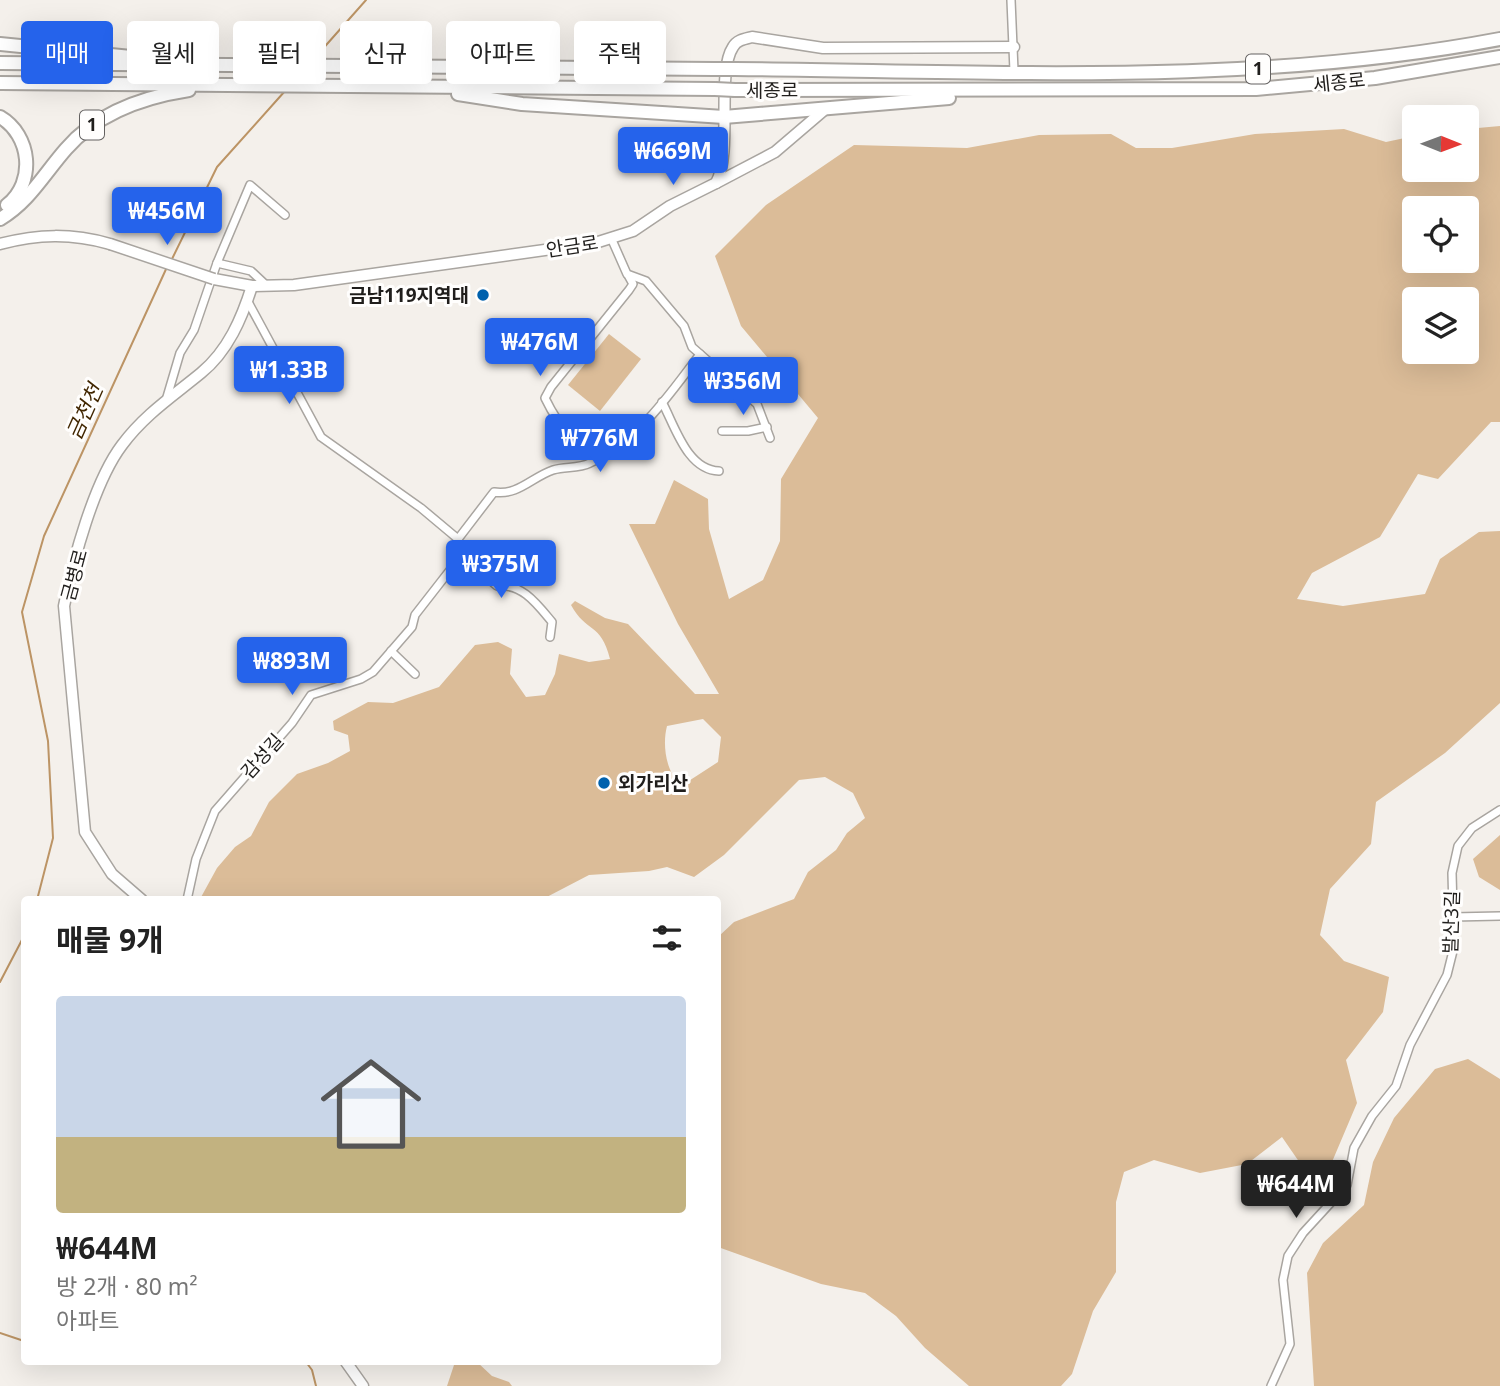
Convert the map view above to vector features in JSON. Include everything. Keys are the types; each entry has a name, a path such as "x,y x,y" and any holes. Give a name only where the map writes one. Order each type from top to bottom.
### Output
{"highway":[{"name":"세종로","path":"219,64 1209,72 1366,61 1500,39"},
{"name":"1","path":"0,44 127,57"},
{"name":"세종로","path":"0,83 735,90 1208,90 1315,85 1500,57"},
{"name":"세종로","path":"0,63 127,64"},
{"name":"1","path":"0,219 22,203 65,150 101,118 152,98 217,86"},
{"path":"417,88 522,104 724,117 823,111 1033,91"},
{"path":"0,117 20,135 27,161 22,188 16,198 0,211"}],"street":[{"path":"1011,0 1014,71"},
{"path":"716,183 729,55 741,40 752,37 823,48 1014,47"},
{"name":"안금로","path":"0,244 44,235 80,236 214,279 267,286 307,283 612,240 633,232 670,206 775,152 823,111"},
{"path":"167,397 175,366 194,330 217,263 250,185 285,215"},
{"path":"601,457 583,449 564,430 545,398 633,284 612,240"},
{"path":"217,263 251,271 267,286"},
{"path":"627,274 646,281 684,326 692,347 757,404 770,438"},
{"name":"금병로","path":"137,896 112,874 85,832 64,606 69,579 110,466 122,445 167,397 202,372 220,353 244,314 251,286"},
{"path":"247,300 321,437 374,474 457,539"},
{"path":"550,637 552,622 535,601 514,585 497,586 461,556 456,546 457,539 495,492 507,494 554,470 579,468 621,444 662,402 700,354"},
{"path":"662,402 693,461 708,471 719,471"},
{"path":"722,431 748,431 767,426"},
{"name":"감성길","path":"188,896 196,859 215,811 239,781 292,723 311,695 361,680 391,651 412,627 415,615 461,556"},
{"path":"391,651 415,674"},
{"name":"발산3길","path":"1271,1386 1290,1344 1283,1280 1288,1256 1303,1233 1347,1185 1354,1148 1372,1116 1396,1086 1410,1045 1447,975 1454,947 1452,873 1458,846 1472,828 1500,810"},
{"path":"1453,917 1500,916"},
{"path":"348,1365 363,1386"}],"shaded area":[{"path":"1500,126 1500,422 1491,422 1438,479 1418,474 1380,537 1312,573 1297,599 1343,606 1425,594 1440,559 1479,532 1500,531 1500,703 1445,753 1376,802 1371,844 1330,889 1320,935 1344,961 1389,977 1383,1012 1346,1060 1357,1103 1329,1169 1302,1166 1282,1137 1247,1164 1200,1173 1154,1160 1124,1172 1116,1202 1116,1272 1093,1311 1072,1374 1061,1386 969,1386 925,1348 896,1316 865,1293 821,1284 721,1248 721,934 734,922 794,899 808,872 836,850 847,833 865,818 853,793 825,777 799,780 724,855 694,877 667,867 649,871 589,875 549,896 202,896 217,868 235,847 251,836 269,802 297,774 328,763 350,751 348,735 334,730 333,721 368,702 393,703 439,687 475,645 498,642 512,649 510,674 526,697 545,695 555,674 559,654 589,662 610,659 598,633 582,620 571,605 575,601 605,618 628,624 695,694 719,694 678,624 629,524 655,524 674,480 708,499 709,529 729,599 763,580 780,541 781,479 818,418 741,326 715,256 766,205 854,145 967,148 1039,135 1111,134 1136,148 1172,148 1255,134 1344,129 1386,142 1402,139 1402,182 1479,182 1479,128","holes":["703,719 721,737 718,762 681,786 666,758 667,726"]},
{"path":"609,334 641,359 600,411 568,385"},
{"path":"1500,835 1500,890 1479,877 1473,859"},
{"path":"1468,1059 1500,1079 1500,1386 1314,1386 1307,1273 1323,1243 1364,1205 1373,1162 1394,1118 1435,1069"},
{"path":"454,1365 480,1365 492,1376 509,1382 512,1386 447,1386"}],"waterway":[{"name":"금천천","path":"326,45 366,0"},
{"name":"금천천","path":"172,259 217,167 285,91"},
{"name":"금천천","path":"38,896 53,838 48,741 22,612 44,536 167,267"},
{"name":"금천천","path":"0,982 21,942"},
{"name":"금천천","path":"0,1333 21,1340"},
{"name":"금천천","path":"308,1365 316,1386"}],"place":[{"name":"금남119지역대","path":"483,295"},
{"name":"외가리산","path":"604,783"}]}
